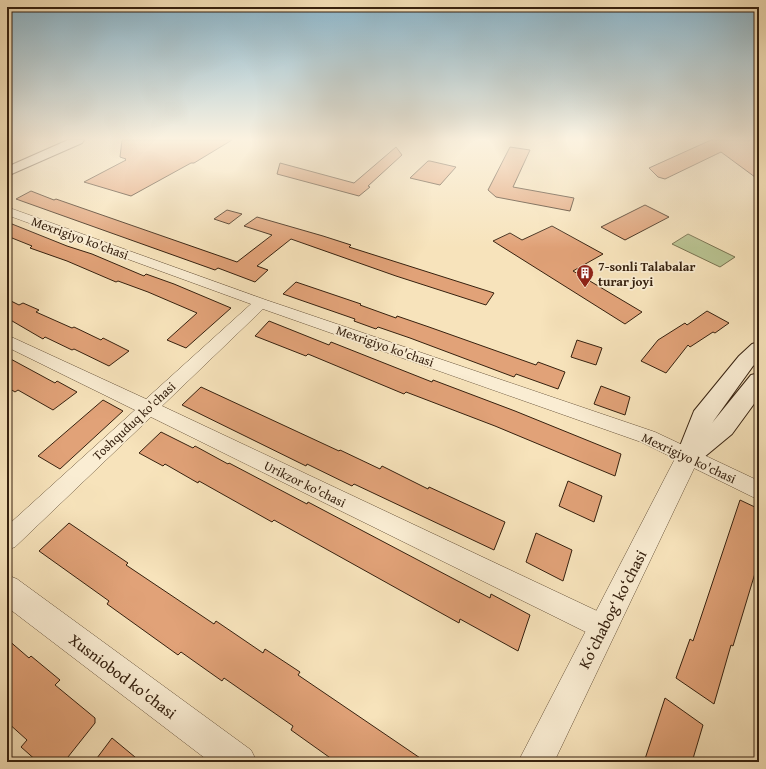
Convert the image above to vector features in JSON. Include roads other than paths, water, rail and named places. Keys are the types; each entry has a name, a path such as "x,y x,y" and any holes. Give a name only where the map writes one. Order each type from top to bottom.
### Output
{"main road":[{"name":"Ko‘chabog‘ ko‘chasi","path":"688,456 702,418 746,361 759,349"},
{"name":"Ko‘chabog‘ ko‘chasi","path":"688,456 724,427 759,381"}],"street":[{"name":"Mexrigiyo ko'chasi","path":"7,212 261,303 648,437 759,491"},
{"name":"Toshquduq ko'chasi","path":"7,540 261,303"},
{"name":"Urikzor ko'chasi","path":"7,340 147,409 603,627"},
{"name":"Ko‘chabog‘ ko‘chasi","path":"536,762 688,456"},
{"name":"Xusniobod ko'chasi","path":"7,589 239,762"}],"place":[{"name":"7-sonli Talabalar turar joyi","path":"585,288"}]}
